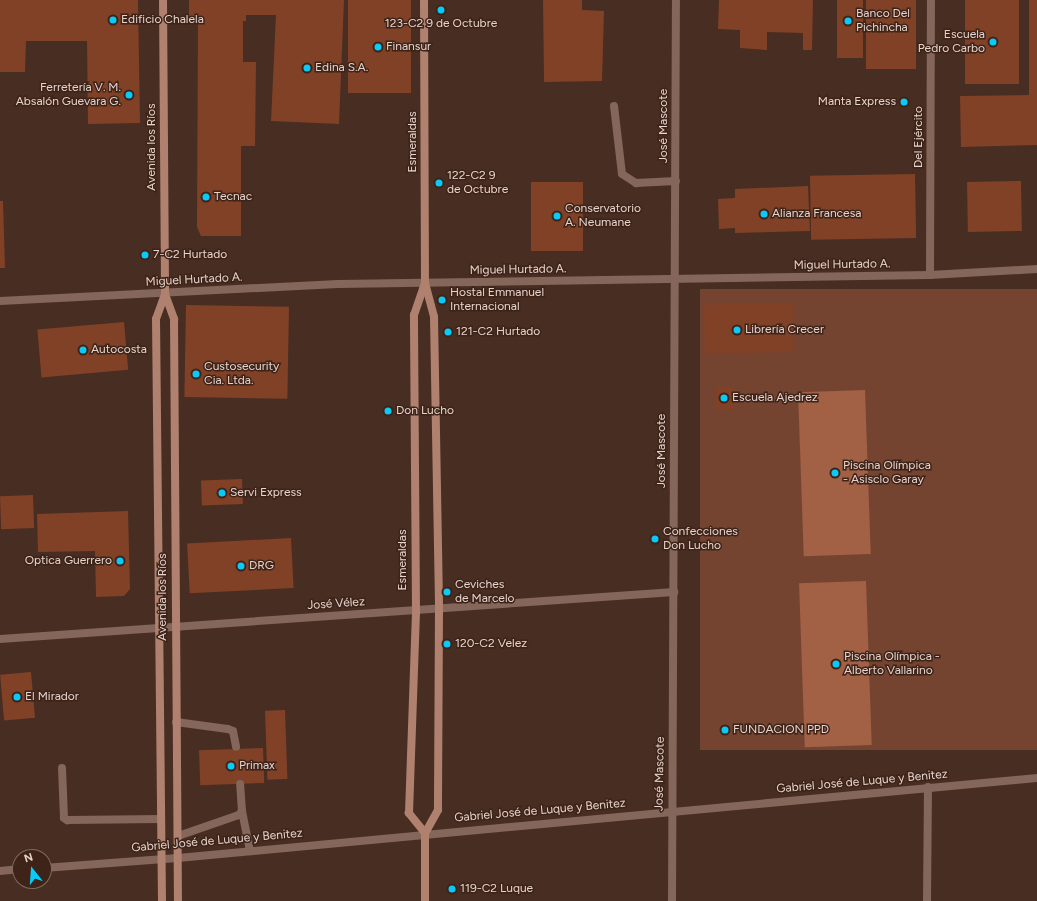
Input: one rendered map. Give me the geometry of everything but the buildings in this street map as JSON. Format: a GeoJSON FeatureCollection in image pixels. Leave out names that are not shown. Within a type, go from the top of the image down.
{"type":"FeatureCollection","features":[{"type":"Feature","properties":{"kind":"main road","name":"Avenida los Ríos"},"geometry":{"type":"LineString","coordinates":[[163,0],[165,293],[174,319],[178,901]]}},
{"type":"Feature","properties":{"kind":"main road","name":"Esmeraldas"},"geometry":{"type":"LineString","coordinates":[[424,0],[426,283],[434,317],[438,609],[438,810],[425,833],[425,901]]}},
{"type":"Feature","properties":{"kind":"main road","name":"Esmeraldas"},"geometry":{"type":"LineString","coordinates":[[425,833],[409,812],[416,610],[414,315],[426,283]]}},
{"type":"Feature","properties":{"kind":"main road","name":"Avenida los Ríos"},"geometry":{"type":"LineString","coordinates":[[162,901],[156,319],[165,293]]}},
{"type":"Feature","properties":{"kind":"street","name":"José Mascote"},"geometry":{"type":"LineString","coordinates":[[672,901],[671,812],[674,592],[676,0]]}},
{"type":"Feature","properties":{"kind":"street","name":"Del Ejército"},"geometry":{"type":"LineString","coordinates":[[930,275],[931,0]]}},
{"type":"Feature","properties":{"kind":"street"},"geometry":{"type":"LineString","coordinates":[[614,106],[622,174],[636,183],[676,181]]}},
{"type":"Feature","properties":{"kind":"street","name":"Miguel Hurtado A."},"geometry":{"type":"LineString","coordinates":[[0,301],[426,283],[930,275],[1037,269]]}},
{"type":"Feature","properties":{"kind":"street","name":"José Vélez"},"geometry":{"type":"LineString","coordinates":[[0,639],[674,592]]}},
{"type":"Feature","properties":{"kind":"street"},"geometry":{"type":"LineString","coordinates":[[176,722],[233,731],[236,748]]}},
{"type":"Feature","properties":{"kind":"street"},"geometry":{"type":"LineString","coordinates":[[62,768],[64,818],[66,820],[161,819]]}},
{"type":"Feature","properties":{"kind":"street","name":"Gabriel José de Luque y Benitez"},"geometry":{"type":"LineString","coordinates":[[52,867],[178,858],[425,833],[1037,778]]}},
{"type":"Feature","properties":{"kind":"street"},"geometry":{"type":"LineString","coordinates":[[240,784],[242,811],[250,851]]}},
{"type":"Feature","properties":{"kind":"street"},"geometry":{"type":"LineString","coordinates":[[927,901],[928,787]]}},
{"type":"Feature","properties":{"kind":"street"},"geometry":{"type":"LineString","coordinates":[[178,836],[242,811]]}},
{"type":"Feature","properties":{"kind":"street"},"geometry":{"type":"LineString","coordinates":[[0,871],[12,870]]}},
{"type":"Feature","properties":{"kind":"shaded area"},"geometry":{"type":"Polygon","coordinates":[[[700,289],[1037,289],[1037,750],[700,750],[700,289]]]}},
{"type":"Feature","properties":{"kind":"shaded area","name":"Piscina Olímpica - Asisclo Garay"},"geometry":{"type":"Polygon","coordinates":[[[865,390],[871,554],[804,556],[798,392],[865,390]]]}},
{"type":"Feature","properties":{"kind":"shaded area","name":"Piscina Olímpica - Alberto Vallarino"},"geometry":{"type":"Polygon","coordinates":[[[866,581],[872,745],[805,747],[799,583],[866,581]]]}},
{"type":"Feature","properties":{"kind":"place","name":"123-C2 9 de Octubre"},"geometry":{"type":"Point","coordinates":[441,10]}},
{"type":"Feature","properties":{"kind":"place","name":"Edificio Chalela"},"geometry":{"type":"Point","coordinates":[113,20]}},
{"type":"Feature","properties":{"kind":"place","name":"Banco Del Pichincha"},"geometry":{"type":"Point","coordinates":[848,21]}},
{"type":"Feature","properties":{"kind":"place","name":"Escuela Pedro Carbo"},"geometry":{"type":"Point","coordinates":[993,42]}},
{"type":"Feature","properties":{"kind":"place","name":"Finansur"},"geometry":{"type":"Point","coordinates":[378,47]}},
{"type":"Feature","properties":{"kind":"place","name":"Edina S.A."},"geometry":{"type":"Point","coordinates":[307,68]}},
{"type":"Feature","properties":{"kind":"place","name":"Ferretería V. M. Absalón Guevara G."},"geometry":{"type":"Point","coordinates":[129,95]}},
{"type":"Feature","properties":{"kind":"place","name":"Manta Express"},"geometry":{"type":"Point","coordinates":[904,102]}},
{"type":"Feature","properties":{"kind":"place","name":"122-C2 9 de Octubre"},"geometry":{"type":"Point","coordinates":[439,183]}},
{"type":"Feature","properties":{"kind":"place","name":"Tecnac"},"geometry":{"type":"Point","coordinates":[206,197]}},
{"type":"Feature","properties":{"kind":"place","name":"Alianza Francesa"},"geometry":{"type":"Point","coordinates":[764,214]}},
{"type":"Feature","properties":{"kind":"place","name":"Conservatorio A. Neumane"},"geometry":{"type":"Point","coordinates":[557,216]}},
{"type":"Feature","properties":{"kind":"place","name":"7-C2 Hurtado"},"geometry":{"type":"Point","coordinates":[145,255]}},
{"type":"Feature","properties":{"kind":"place","name":"Hostal Emmanuel Internacional"},"geometry":{"type":"Point","coordinates":[442,300]}},
{"type":"Feature","properties":{"kind":"place","name":"Librería Crecer"},"geometry":{"type":"Point","coordinates":[737,330]}},
{"type":"Feature","properties":{"kind":"place","name":"121-C2 Hurtado"},"geometry":{"type":"Point","coordinates":[448,332]}},
{"type":"Feature","properties":{"kind":"place","name":"Autocosta"},"geometry":{"type":"Point","coordinates":[83,350]}},
{"type":"Feature","properties":{"kind":"place","name":"Custosecurity Cia. Ltda."},"geometry":{"type":"Point","coordinates":[196,374]}},
{"type":"Feature","properties":{"kind":"place","name":"Escuela Ajedrez"},"geometry":{"type":"Point","coordinates":[724,398]}},
{"type":"Feature","properties":{"kind":"place","name":"Don Lucho"},"geometry":{"type":"Point","coordinates":[388,411]}},
{"type":"Feature","properties":{"kind":"place","name":"Piscina Olímpica - Asisclo Garay"},"geometry":{"type":"Point","coordinates":[835,473]}},
{"type":"Feature","properties":{"kind":"place","name":"Servi Express"},"geometry":{"type":"Point","coordinates":[222,493]}},
{"type":"Feature","properties":{"kind":"place","name":"Confecciones Don Lucho"},"geometry":{"type":"Point","coordinates":[655,539]}},
{"type":"Feature","properties":{"kind":"place","name":"Optica Guerrero"},"geometry":{"type":"Point","coordinates":[120,561]}},
{"type":"Feature","properties":{"kind":"place","name":"DRG"},"geometry":{"type":"Point","coordinates":[241,566]}},
{"type":"Feature","properties":{"kind":"place","name":"Ceviches de Marcelo"},"geometry":{"type":"Point","coordinates":[447,592]}},
{"type":"Feature","properties":{"kind":"place","name":"120-C2 Velez"},"geometry":{"type":"Point","coordinates":[447,644]}},
{"type":"Feature","properties":{"kind":"place","name":"Piscina Olímpica - Alberto Vallarino"},"geometry":{"type":"Point","coordinates":[836,664]}},
{"type":"Feature","properties":{"kind":"place","name":"El Mirador"},"geometry":{"type":"Point","coordinates":[17,697]}},
{"type":"Feature","properties":{"kind":"place","name":"FUNDACION PPD"},"geometry":{"type":"Point","coordinates":[725,730]}},
{"type":"Feature","properties":{"kind":"place","name":"Primax"},"geometry":{"type":"Point","coordinates":[231,766]}},
{"type":"Feature","properties":{"kind":"place","name":"119-C2 Luque"},"geometry":{"type":"Point","coordinates":[452,889]}}]}
